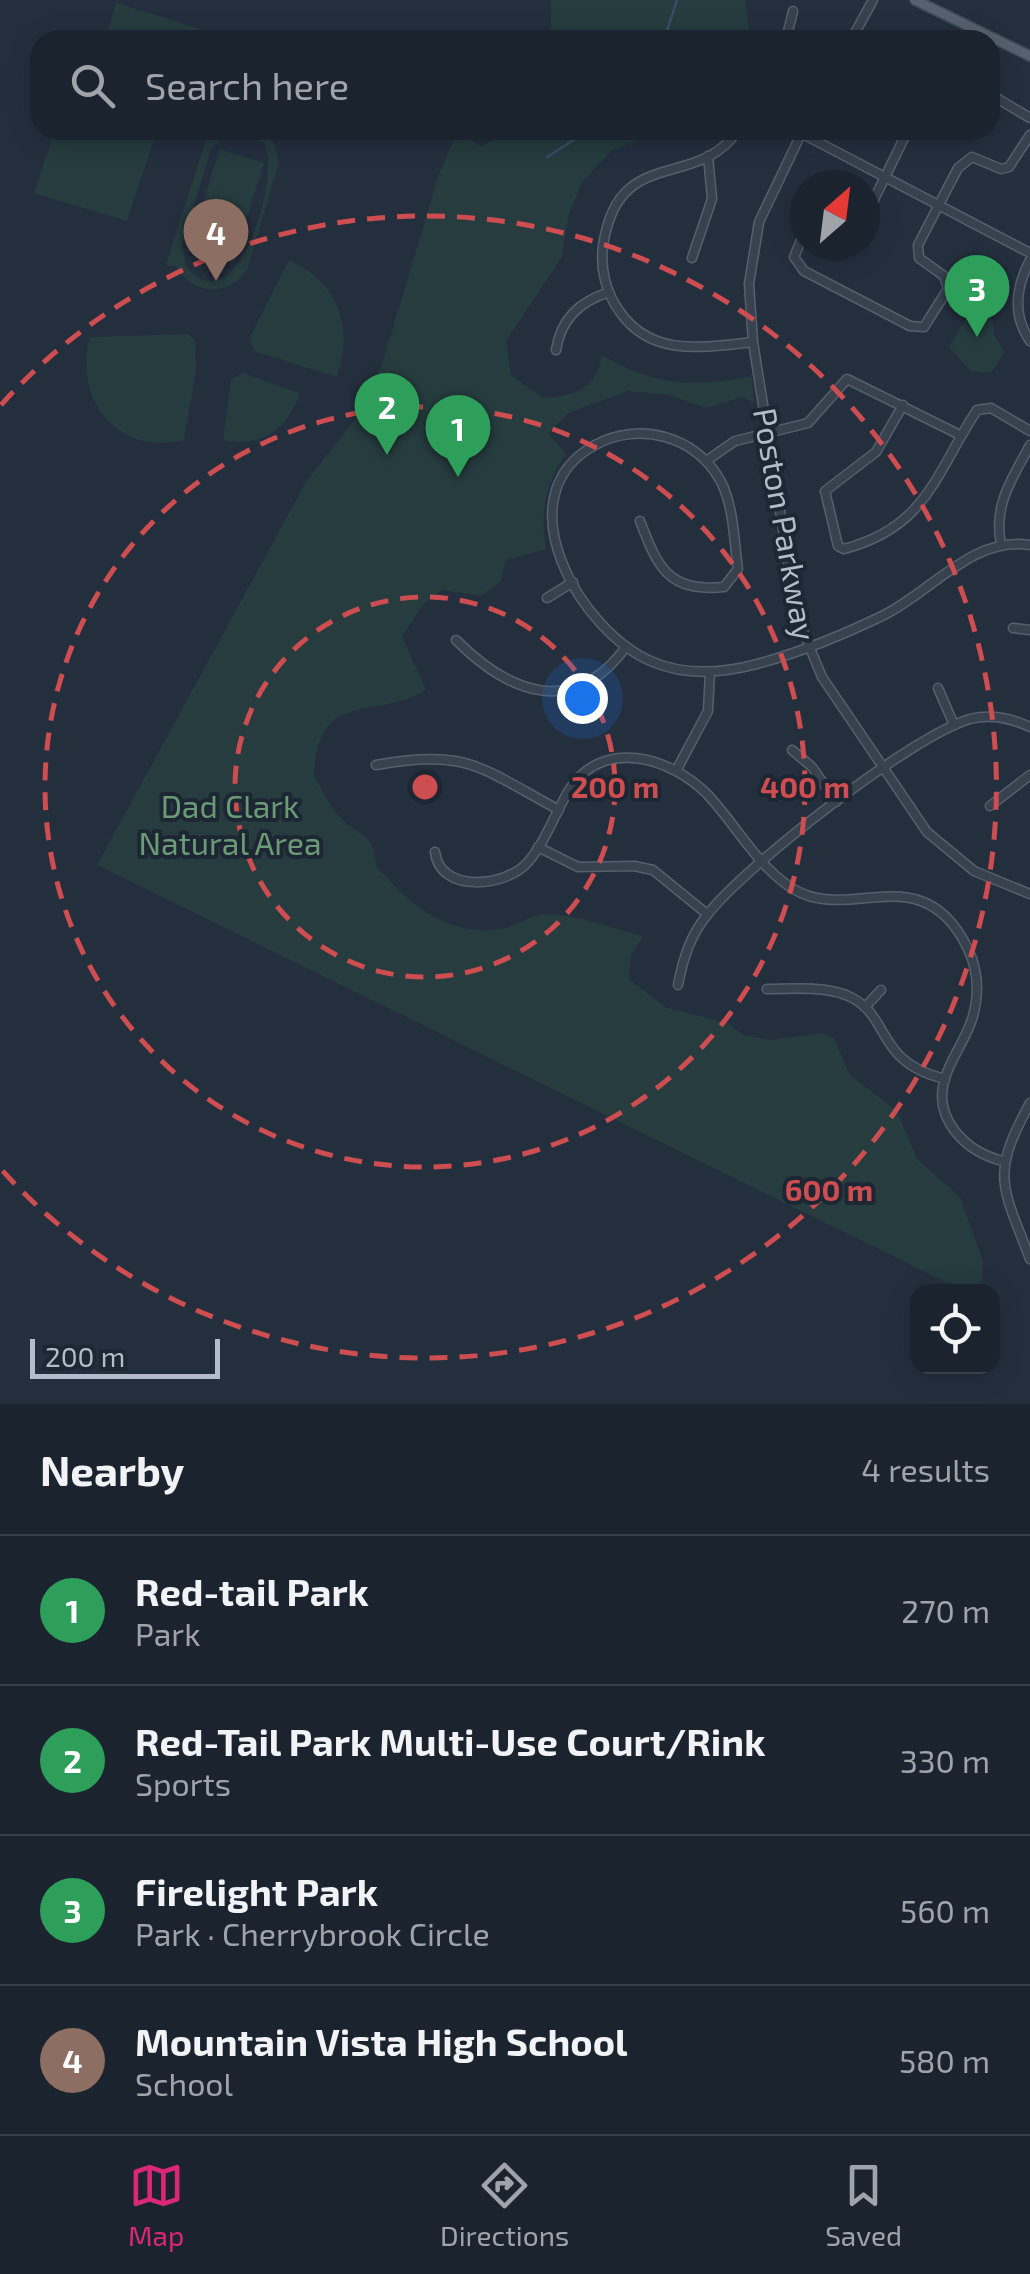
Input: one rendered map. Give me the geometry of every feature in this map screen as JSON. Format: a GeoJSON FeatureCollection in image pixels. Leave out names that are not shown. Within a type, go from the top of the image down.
{"type":"FeatureCollection","features":[{"type":"Feature","properties":{"kind":"main road"},"geometry":{"type":"LineString","coordinates":[[916,0],[977,30]]}},
{"type":"Feature","properties":{"kind":"main road"},"geometry":{"type":"LineString","coordinates":[[1000,41],[1030,56]]}},
{"type":"Feature","properties":{"kind":"street"},"geometry":{"type":"LineString","coordinates":[[856,30],[872,0]]}},
{"type":"Feature","properties":{"kind":"street"},"geometry":{"type":"LineString","coordinates":[[788,30],[793,11]]}},
{"type":"Feature","properties":{"kind":"street"},"geometry":{"type":"LineString","coordinates":[[1000,100],[1030,118]]}},
{"type":"Feature","properties":{"kind":"street"},"geometry":{"type":"LineString","coordinates":[[796,260],[796,264],[910,326],[924,328],[948,290],[944,276],[922,262],[917,250],[939,204],[964,161],[972,157],[1005,169],[1017,160],[1030,135]]}},
{"type":"Feature","properties":{"kind":"street"},"geometry":{"type":"LineString","coordinates":[[726,140],[708,156],[641,180],[616,201],[608,218],[602,255],[609,292],[631,325],[662,344],[686,349],[754,342]]}},
{"type":"Feature","properties":{"kind":"street","name":"Poston Parkway"},"geometry":{"type":"LineString","coordinates":[[796,140],[756,233],[749,284],[754,342],[792,592],[806,645],[822,677],[912,813],[944,849],[974,871],[1030,894]]}},
{"type":"Feature","properties":{"kind":"street"},"geometry":{"type":"LineString","coordinates":[[817,140],[1030,252]]}},
{"type":"Feature","properties":{"kind":"street"},"geometry":{"type":"LineString","coordinates":[[880,188],[903,140]]}},
{"type":"Feature","properties":{"kind":"street"},"geometry":{"type":"LineString","coordinates":[[692,258],[712,200],[708,156]]}},
{"type":"Feature","properties":{"kind":"street"},"geometry":{"type":"LineString","coordinates":[[1030,260],[1018,296],[1021,324],[1030,341]]}},
{"type":"Feature","properties":{"kind":"street"},"geometry":{"type":"LineString","coordinates":[[556,350],[567,318],[588,300],[609,292]]}},
{"type":"Feature","properties":{"kind":"street"},"geometry":{"type":"LineString","coordinates":[[706,462],[735,441],[769,436],[808,423],[848,379],[960,435]]}},
{"type":"Feature","properties":{"kind":"street"},"geometry":{"type":"LineString","coordinates":[[903,405],[876,452],[825,491],[838,546],[844,549],[886,535],[912,515],[933,490],[960,435],[981,407],[1030,431]]}},
{"type":"Feature","properties":{"kind":"street"},"geometry":{"type":"LineString","coordinates":[[640,521],[654,557],[674,580],[694,588],[732,583],[738,570],[721,481],[706,462],[680,442],[644,433],[615,437],[582,454],[560,484],[552,516],[558,556],[601,624],[626,647],[666,667],[710,672],[758,664],[883,615],[940,582],[975,554],[1001,544],[1030,545]]}},
{"type":"Feature","properties":{"kind":"street"},"geometry":{"type":"LineString","coordinates":[[1001,544],[998,520],[1002,498],[1030,445]]}},
{"type":"Feature","properties":{"kind":"street"},"geometry":{"type":"LineString","coordinates":[[548,598],[574,582]]}},
{"type":"Feature","properties":{"kind":"street"},"geometry":{"type":"LineString","coordinates":[[1013,628],[1030,630]]}},
{"type":"Feature","properties":{"kind":"street"},"geometry":{"type":"LineString","coordinates":[[456,640],[506,682],[539,691],[584,684],[604,672],[626,647]]}},
{"type":"Feature","properties":{"kind":"street"},"geometry":{"type":"LineString","coordinates":[[676,772],[708,711],[710,672]]}},
{"type":"Feature","properties":{"kind":"street"},"geometry":{"type":"LineString","coordinates":[[938,688],[954,725]]}},
{"type":"Feature","properties":{"kind":"street"},"geometry":{"type":"LineString","coordinates":[[678,985],[689,942],[708,914],[836,802],[954,725],[994,717],[1030,726]]}},
{"type":"Feature","properties":{"kind":"street"},"geometry":{"type":"LineString","coordinates":[[792,750],[812,766],[836,802]]}},
{"type":"Feature","properties":{"kind":"street"},"geometry":{"type":"LineString","coordinates":[[435,852],[444,871],[482,882],[518,871],[538,847],[577,780],[606,760],[639,756],[676,772],[706,794],[788,886],[807,896],[904,896],[934,910],[957,931],[973,963],[976,999],[970,1025],[944,1079],[944,1105],[956,1133],[974,1151],[1003,1161]]}},
{"type":"Feature","properties":{"kind":"street"},"geometry":{"type":"LineString","coordinates":[[376,766],[421,757],[451,757],[482,768],[558,810]]}},
{"type":"Feature","properties":{"kind":"street"},"geometry":{"type":"LineString","coordinates":[[990,806],[1030,775]]}},
{"type":"Feature","properties":{"kind":"street"},"geometry":{"type":"LineString","coordinates":[[538,847],[578,867],[634,866],[653,870],[708,914]]}},
{"type":"Feature","properties":{"kind":"street"},"geometry":{"type":"LineString","coordinates":[[767,989],[834,992],[864,1007],[900,1060],[944,1079]]}},
{"type":"Feature","properties":{"kind":"street"},"geometry":{"type":"LineString","coordinates":[[864,1007],[881,990]]}},
{"type":"Feature","properties":{"kind":"street"},"geometry":{"type":"LineString","coordinates":[[1030,1103],[1003,1161],[1004,1190],[1030,1259]]}},
{"type":"Feature","properties":{"kind":"green space"},"geometry":{"type":"Polygon","coordinates":[[[551,0],[745,0],[749,27],[747,30],[551,30],[551,0]]]}},
{"type":"Feature","properties":{"kind":"green space"},"geometry":{"type":"Polygon","coordinates":[[[116,3],[203,30],[108,30],[116,3]]]}},
{"type":"Feature","properties":{"kind":"green space"},"geometry":{"type":"Polygon","coordinates":[[[52,140],[154,140],[127,221],[34,193],[52,140]]]}},
{"type":"Feature","properties":{"kind":"green space"},"geometry":{"type":"Polygon","coordinates":[[[206,140],[220,140],[211,149],[182,244],[186,266],[205,281],[223,278],[238,263],[251,239],[267,183],[268,159],[264,143],[257,140],[270,140],[279,162],[247,270],[230,285],[210,289],[191,283],[176,266],[166,265],[206,140]]]}},
{"type":"Feature","properties":{"kind":"green space","name":"Dad Clark Natural Area"},"geometry":{"type":"Polygon","coordinates":[[[454,140],[471,140],[481,146],[494,140],[637,140],[611,151],[582,182],[568,217],[562,257],[506,341],[511,375],[543,398],[565,395],[589,383],[602,355],[639,373],[675,382],[752,376],[754,403],[742,397],[706,408],[669,395],[628,391],[568,413],[548,433],[566,454],[546,499],[546,549],[506,560],[500,582],[481,596],[442,590],[423,605],[402,636],[426,690],[337,718],[318,748],[314,776],[337,814],[370,842],[376,866],[431,915],[463,928],[481,930],[507,928],[540,915],[557,915],[643,936],[631,955],[629,979],[667,1008],[728,1023],[743,1035],[771,1040],[822,1033],[834,1038],[850,1075],[897,1111],[917,1159],[960,1197],[983,1262],[981,1284],[950,1284],[97,865],[306,482],[359,414],[381,368],[439,174],[454,140]]]}},
{"type":"Feature","properties":{"kind":"green space"},"geometry":{"type":"Polygon","coordinates":[[[220,149],[264,163],[233,263],[188,249],[220,149]]]}},
{"type":"Feature","properties":{"kind":"green space"},"geometry":{"type":"Polygon","coordinates":[[[289,260],[320,280],[338,308],[344,340],[337,377],[254,351],[250,337],[289,260]]]}},
{"type":"Feature","properties":{"kind":"green space"},"geometry":{"type":"Polygon","coordinates":[[[990,306],[994,334],[1004,352],[991,373],[971,371],[949,347],[972,308],[990,306]]]}},
{"type":"Feature","properties":{"kind":"green space"},"geometry":{"type":"Polygon","coordinates":[[[188,334],[195,341],[196,370],[184,440],[160,443],[120,431],[105,418],[88,382],[90,337],[188,334]]]}},
{"type":"Feature","properties":{"kind":"green space"},"geometry":{"type":"Polygon","coordinates":[[[242,373],[300,393],[288,417],[271,433],[249,442],[223,440],[231,380],[242,373]]]}},
{"type":"Feature","properties":{"kind":"waterway"},"geometry":{"type":"LineString","coordinates":[[667,30],[677,0]]}},
{"type":"Feature","properties":{"kind":"waterway"},"geometry":{"type":"LineString","coordinates":[[547,157],[573,140]]}},
{"type":"Feature","properties":{"kind":"place","name":"Mountain Vista High School"},"geometry":{"type":"Point","coordinates":[216,281]}},
{"type":"Feature","properties":{"kind":"place","name":"Firelight Park"},"geometry":{"type":"Point","coordinates":[977,337]}},
{"type":"Feature","properties":{"kind":"place","name":"Red-Tail Park Multi-Use Court/Rink"},"geometry":{"type":"Point","coordinates":[387,455]}},
{"type":"Feature","properties":{"kind":"place","name":"Red-tail Park"},"geometry":{"type":"Point","coordinates":[458,477]}}]}
